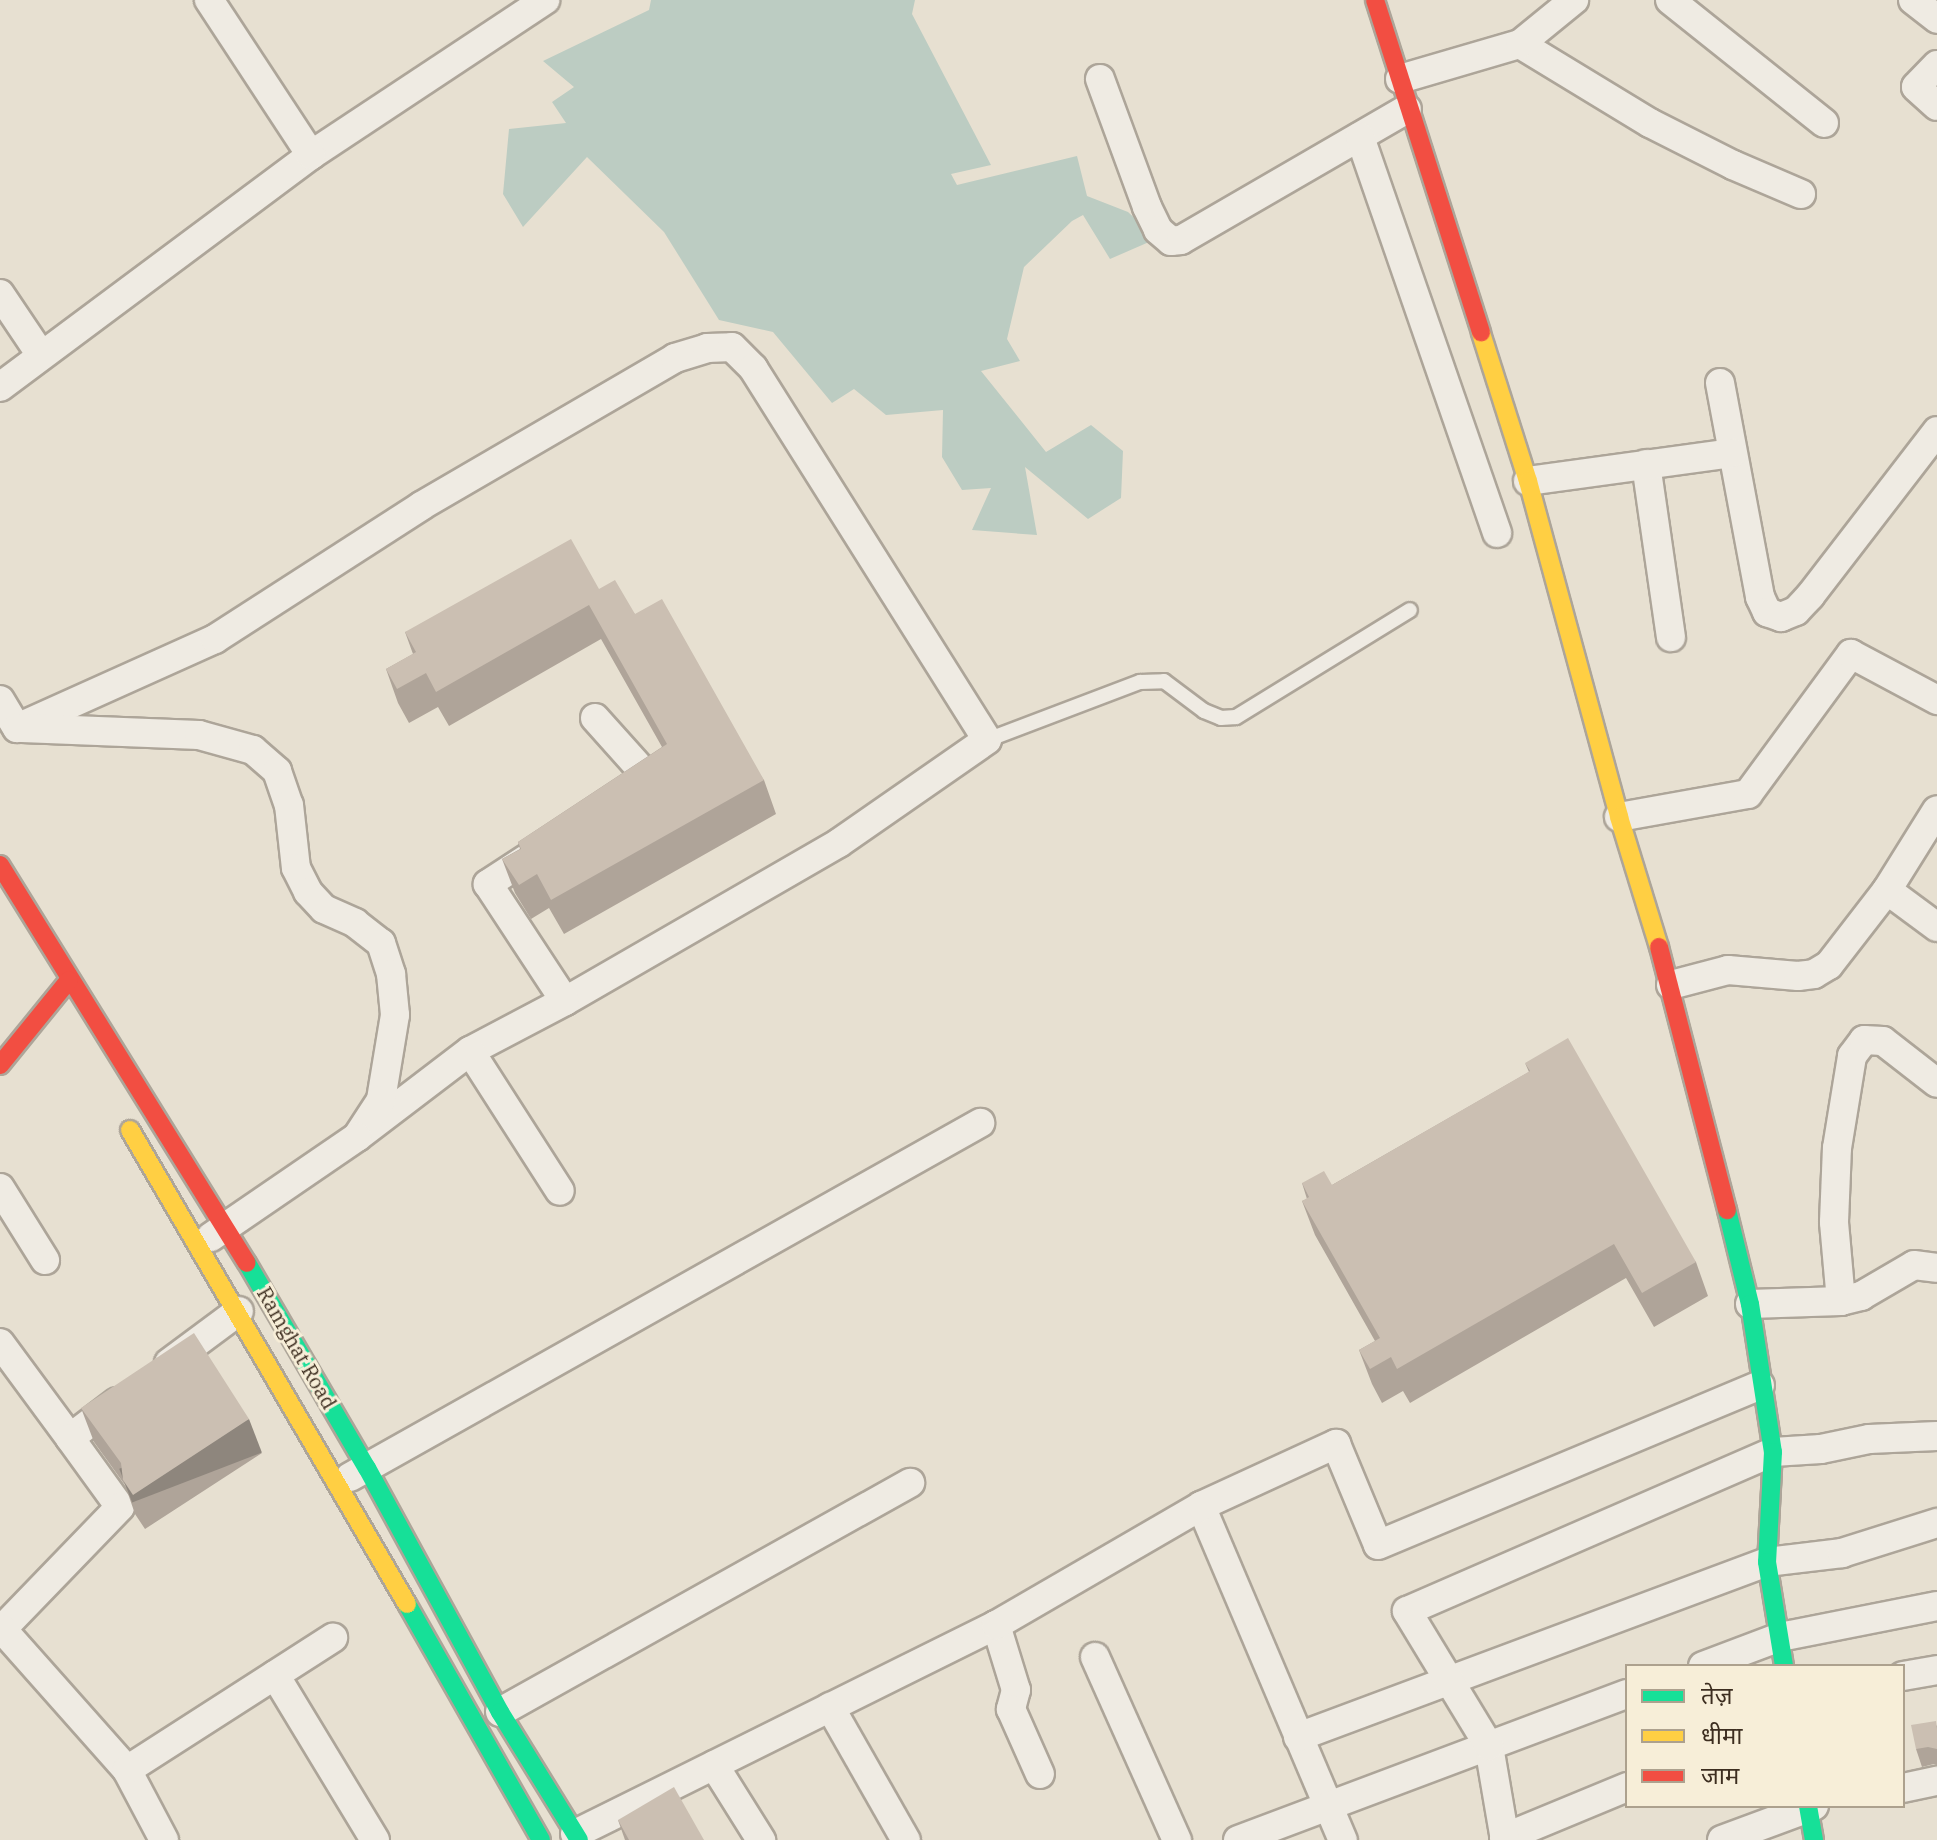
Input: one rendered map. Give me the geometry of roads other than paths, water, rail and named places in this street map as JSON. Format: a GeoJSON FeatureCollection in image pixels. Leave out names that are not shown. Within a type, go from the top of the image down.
{"type":"FeatureCollection","features":[{"type":"Feature","properties":{"kind":"main road"},"geometry":{"type":"LineString","coordinates":[[1375,0],[1407,109],[1456,250],[1528,481],[1619,817],[1671,985],[1750,1304],[1760,1385],[1773,1452],[1767,1562],[1784,1664]]}},
{"type":"Feature","properties":{"kind":"main road","name":"Ramghat Road"},"geometry":{"type":"LineString","coordinates":[[0,865],[224,1228],[367,1468],[500,1712],[577,1837]]}},
{"type":"Feature","properties":{"kind":"main road"},"geometry":{"type":"LineString","coordinates":[[0,1065],[69,980]]}},
{"type":"Feature","properties":{"kind":"main road","name":"Ramghat Road"},"geometry":{"type":"LineString","coordinates":[[118,1109],[239,1311],[541,1840]]}},
{"type":"Feature","properties":{"kind":"main road"},"geometry":{"type":"LineString","coordinates":[[1810,1808],[1814,1840]]}},
{"type":"Feature","properties":{"kind":"street"},"geometry":{"type":"LineString","coordinates":[[209,0],[311,155]]}},
{"type":"Feature","properties":{"kind":"street"},"geometry":{"type":"LineString","coordinates":[[1400,79],[1520,44],[1574,0]]}},
{"type":"Feature","properties":{"kind":"street"},"geometry":{"type":"LineString","coordinates":[[1670,0],[1824,123]]}},
{"type":"Feature","properties":{"kind":"street"},"geometry":{"type":"LineString","coordinates":[[1913,0],[1937,19]]}},
{"type":"Feature","properties":{"kind":"street"},"geometry":{"type":"LineString","coordinates":[[0,387],[311,155],[538,2]]}},
{"type":"Feature","properties":{"kind":"street"},"geometry":{"type":"LineString","coordinates":[[1520,44],[1650,123],[1733,165],[1801,194]]}},
{"type":"Feature","properties":{"kind":"street"},"geometry":{"type":"LineString","coordinates":[[1937,65],[1916,87],[1937,106]]}},
{"type":"Feature","properties":{"kind":"street"},"geometry":{"type":"LineString","coordinates":[[1100,79],[1147,207],[1158,230],[1171,241],[1181,240],[1407,109]]}},
{"type":"Feature","properties":{"kind":"street"},"geometry":{"type":"LineString","coordinates":[[1360,137],[1497,533]]}},
{"type":"Feature","properties":{"kind":"street"},"geometry":{"type":"LineString","coordinates":[[0,294],[41,355]]}},
{"type":"Feature","properties":{"kind":"street"},"geometry":{"type":"LineString","coordinates":[[8,732],[215,639],[421,506],[675,358],[707,348],[732,347],[753,368],[987,740],[945,766],[839,843],[565,1001],[470,1051],[357,1137],[200,1244]]}},
{"type":"Feature","properties":{"kind":"street"},"geometry":{"type":"LineString","coordinates":[[1720,383],[1760,597],[1767,612],[1781,617],[1796,611],[1810,596],[1937,431]]}},
{"type":"Feature","properties":{"kind":"street"},"geometry":{"type":"LineString","coordinates":[[1528,481],[1732,453]]}},
{"type":"Feature","properties":{"kind":"street"},"geometry":{"type":"LineString","coordinates":[[1646,464],[1671,637]]}},
{"type":"Feature","properties":{"kind":"street"},"geometry":{"type":"LineString","coordinates":[[1619,817],[1748,794],[1851,654],[1937,700]]}},
{"type":"Feature","properties":{"kind":"street"},"geometry":{"type":"LineString","coordinates":[[0,700],[8,732]]}},
{"type":"Feature","properties":{"kind":"street"},"geometry":{"type":"LineString","coordinates":[[595,718],[648,777],[611,801]]}},
{"type":"Feature","properties":{"kind":"street"},"geometry":{"type":"LineString","coordinates":[[8,732],[199,735],[253,750],[277,771],[289,805],[296,868],[308,892],[324,909],[355,923],[381,943],[391,974],[395,1015],[388,1069],[381,1100],[357,1137]]}},
{"type":"Feature","properties":{"kind":"street"},"geometry":{"type":"LineString","coordinates":[[1671,985],[1728,970],[1814,974],[1829,965],[1887,890],[1937,810]]}},
{"type":"Feature","properties":{"kind":"street"},"geometry":{"type":"LineString","coordinates":[[562,835],[488,884],[565,1001]]}},
{"type":"Feature","properties":{"kind":"street"},"geometry":{"type":"LineString","coordinates":[[1887,890],[1937,927]]}},
{"type":"Feature","properties":{"kind":"street"},"geometry":{"type":"LineString","coordinates":[[1841,1301],[1834,1222],[1837,1148],[1852,1056],[1864,1040],[1883,1041],[1937,1083]]}},
{"type":"Feature","properties":{"kind":"street"},"geometry":{"type":"LineString","coordinates":[[470,1051],[560,1191]]}},
{"type":"Feature","properties":{"kind":"street"},"geometry":{"type":"LineString","coordinates":[[339,1484],[980,1123]]}},
{"type":"Feature","properties":{"kind":"street"},"geometry":{"type":"LineString","coordinates":[[0,1188],[45,1260]]}},
{"type":"Feature","properties":{"kind":"street"},"geometry":{"type":"LineString","coordinates":[[1750,1304],[1841,1301],[1861,1296],[1914,1265],[1937,1268]]}},
{"type":"Feature","properties":{"kind":"street"},"geometry":{"type":"LineString","coordinates":[[70,1438],[239,1311]]}},
{"type":"Feature","properties":{"kind":"street"},"geometry":{"type":"LineString","coordinates":[[0,1343],[120,1507],[2,1629],[127,1770],[164,1840]]}},
{"type":"Feature","properties":{"kind":"street"},"geometry":{"type":"LineString","coordinates":[[577,1837],[996,1625],[1201,1506],[1336,1444],[1378,1545],[1760,1385]]}},
{"type":"Feature","properties":{"kind":"street"},"geometry":{"type":"LineString","coordinates":[[1625,1788],[1504,1839],[1489,1746],[1407,1611],[1773,1452],[1821,1449],[1869,1439],[1937,1436]]}},
{"type":"Feature","properties":{"kind":"street"},"geometry":{"type":"LineString","coordinates":[[500,1712],[910,1483]]}},
{"type":"Feature","properties":{"kind":"street"},"geometry":{"type":"LineString","coordinates":[[1201,1506],[1343,1840]]}},
{"type":"Feature","properties":{"kind":"street"},"geometry":{"type":"LineString","coordinates":[[1298,1737],[1767,1562],[1842,1553],[1937,1523]]}},
{"type":"Feature","properties":{"kind":"street"},"geometry":{"type":"LineString","coordinates":[[1708,1664],[1780,1637],[1937,1606]]}},
{"type":"Feature","properties":{"kind":"street"},"geometry":{"type":"LineString","coordinates":[[996,1625],[1016,1690],[1011,1709],[1040,1774]]}},
{"type":"Feature","properties":{"kind":"street"},"geometry":{"type":"LineString","coordinates":[[127,1770],[333,1638]]}},
{"type":"Feature","properties":{"kind":"street"},"geometry":{"type":"LineString","coordinates":[[1095,1657],[1177,1840]]}},
{"type":"Feature","properties":{"kind":"street"},"geometry":{"type":"LineString","coordinates":[[1905,1676],[1937,1670]]}},
{"type":"Feature","properties":{"kind":"street"},"geometry":{"type":"LineString","coordinates":[[275,1675],[375,1840]]}},
{"type":"Feature","properties":{"kind":"street"},"geometry":{"type":"LineString","coordinates":[[1238,1840],[1625,1695]]}},
{"type":"Feature","properties":{"kind":"street"},"geometry":{"type":"LineString","coordinates":[[830,1707],[906,1840]]}},
{"type":"Feature","properties":{"kind":"street"},"geometry":{"type":"LineString","coordinates":[[714,1765],[761,1840]]}},
{"type":"Feature","properties":{"kind":"street"},"geometry":{"type":"LineString","coordinates":[[1905,1788],[1937,1781]]}},
{"type":"Feature","properties":{"kind":"street"},"geometry":{"type":"LineString","coordinates":[[1722,1840],[1805,1808]]}},
{"type":"Feature","properties":{"kind":"lane"},"geometry":{"type":"LineString","coordinates":[[987,740],[1140,682],[1164,681],[1204,711],[1221,718],[1236,717],[1410,610]]}}]}
